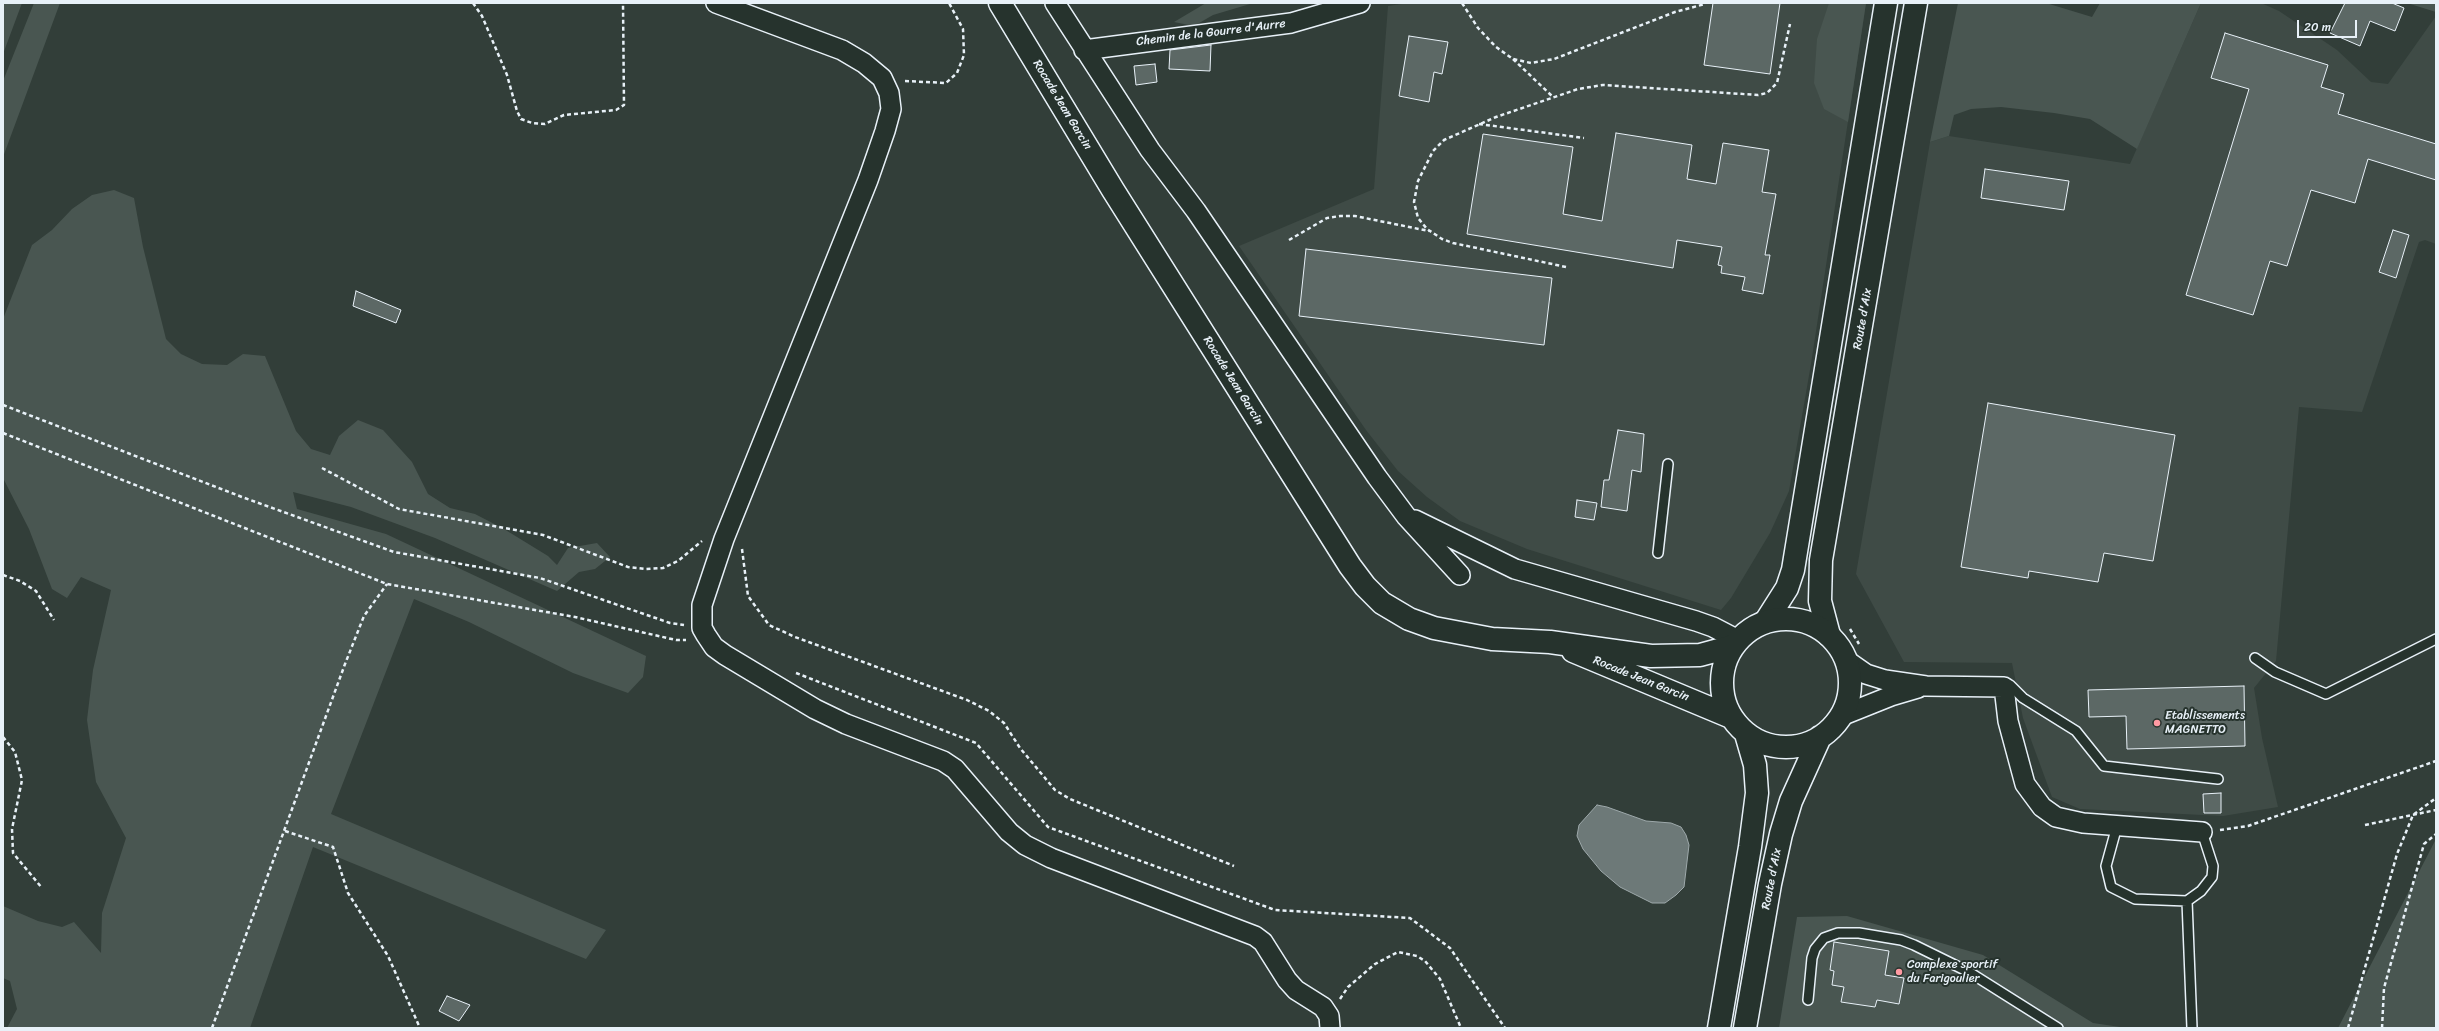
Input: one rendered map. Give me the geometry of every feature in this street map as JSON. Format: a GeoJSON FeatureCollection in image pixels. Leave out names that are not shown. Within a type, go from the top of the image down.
{"type":"FeatureCollection","features":[{"type":"Feature","properties":{"kind":"main road","name":"Rocade Jean Garcin"},"geometry":{"type":"LineString","coordinates":[[1000,3],[1113,190],[1350,566],[1365,586],[1382,603],[1409,619],[1434,628],[1492,639],[1550,642],[1651,656],[1700,654],[1735,643]]}},
{"type":"Feature","properties":{"kind":"main road"},"geometry":{"type":"LineString","coordinates":[[1766,621],[1787,588],[1793,570],[1886,3]]}},
{"type":"Feature","properties":{"kind":"main road","name":"Route d'Aix"},"geometry":{"type":"LineString","coordinates":[[1829,635],[1820,601],[1821,560],[1916,3]]}},
{"type":"Feature","properties":{"kind":"main road"},"geometry":{"type":"LineString","coordinates":[[1783,618],[1800,620],[1815,625],[1829,635],[1839,647],[1846,660],[1850,689],[1841,716],[1820,737],[1806,744],[1790,747],[1775,746],[1760,742],[1746,734],[1731,717],[1725,704],[1721,689],[1726,659],[1735,643],[1748,631],[1766,621],[1783,618]]}},
{"type":"Feature","properties":{"kind":"main road","name":"Rocade Jean Garcin"},"geometry":{"type":"LineString","coordinates":[[1550,642],[1731,717]]}},
{"type":"Feature","properties":{"kind":"main road"},"geometry":{"type":"LineString","coordinates":[[1719,1028],[1750,847],[1757,793],[1755,765],[1746,734]]}},
{"type":"Feature","properties":{"kind":"main road","name":"Route d'Aix"},"geometry":{"type":"LineString","coordinates":[[1745,1028],[1770,884],[1781,834],[1791,801],[1820,737]]}},
{"type":"Feature","properties":{"kind":"street"},"geometry":{"type":"LineString","coordinates":[[716,3],[842,50],[864,62],[882,78],[890,93],[891,108],[885,131],[868,180],[724,539],[702,605],[704,632],[714,647],[725,655],[815,709],[846,724],[943,761],[956,769],[1009,832],[1025,845],[1051,858],[1255,936],[1264,942],[1287,980],[1296,990],[1324,1007],[1330,1022]]}},
{"type":"Feature","properties":{"kind":"street"},"geometry":{"type":"LineString","coordinates":[[1055,3],[1150,150],[1196,211],[1406,516],[1460,574]]}},
{"type":"Feature","properties":{"kind":"street","name":"Chemin de la Gourre d'Aurre"},"geometry":{"type":"LineString","coordinates":[[1084,50],[1291,22],[1360,3]]}},
{"type":"Feature","properties":{"kind":"street"},"geometry":{"type":"LineString","coordinates":[[1406,516],[1515,569],[1696,621],[1713,627],[1735,643]]}},
{"type":"Feature","properties":{"kind":"street"},"geometry":{"type":"LineString","coordinates":[[1846,660],[1874,677],[1926,686],[2004,687],[2008,721],[2025,784],[2042,807],[2063,818],[2083,823],[2202,832]]}},
{"type":"Feature","properties":{"kind":"street"},"geometry":{"type":"LineString","coordinates":[[1841,716],[1892,696],[1926,686]]}},
{"type":"Feature","properties":{"kind":"lane"},"geometry":{"type":"LineString","coordinates":[[1658,553],[1668,464]]}},
{"type":"Feature","properties":{"kind":"lane"},"geometry":{"type":"LineString","coordinates":[[2255,658],[2275,672],[2326,694],[2436,639]]}},
{"type":"Feature","properties":{"kind":"lane"},"geometry":{"type":"LineString","coordinates":[[2010,685],[2023,698],[2076,731],[2104,766],[2218,779]]}},
{"type":"Feature","properties":{"kind":"lane"},"geometry":{"type":"LineString","coordinates":[[2117,826],[2106,866],[2111,887],[2135,899],[2188,901],[2201,891],[2212,878],[2213,866],[2202,832]]}},
{"type":"Feature","properties":{"kind":"lane"},"geometry":{"type":"LineString","coordinates":[[2188,901],[2192,1028]]}},
{"type":"Feature","properties":{"kind":"lane"},"geometry":{"type":"LineString","coordinates":[[1808,1000],[1812,958],[1815,949],[1824,938],[1838,933],[1859,933],[1901,940],[1914,945],[1969,972],[2058,1028]]}},
{"type":"Feature","properties":{"kind":"path"},"geometry":{"type":"LineString","coordinates":[[473,3],[482,16],[507,75],[513,101],[521,119],[532,123],[545,124],[564,115],[616,110],[624,105],[623,3]]}},
{"type":"Feature","properties":{"kind":"path"},"geometry":{"type":"LineString","coordinates":[[885,84],[908,81],[946,83],[957,73],[964,55],[963,30],[949,3]]}},
{"type":"Feature","properties":{"kind":"path"},"geometry":{"type":"LineString","coordinates":[[1462,3],[1478,28],[1496,47],[1513,59],[1553,97]]}},
{"type":"Feature","properties":{"kind":"path"},"geometry":{"type":"LineString","coordinates":[[1513,59],[1531,63],[1554,59],[1675,12],[1705,4]]}},
{"type":"Feature","properties":{"kind":"path"},"geometry":{"type":"LineString","coordinates":[[1566,267],[1453,243],[1442,240],[1431,232],[1418,218],[1414,202],[1418,181],[1433,150],[1444,140],[1479,124],[1578,89],[1603,85],[1758,95],[1767,93],[1778,83],[1790,24]]}},
{"type":"Feature","properties":{"kind":"path"},"geometry":{"type":"LineString","coordinates":[[1479,124],[1584,138]]}},
{"type":"Feature","properties":{"kind":"path"},"geometry":{"type":"LineString","coordinates":[[1289,240],[1327,218],[1340,216],[1355,216],[1431,232]]}},
{"type":"Feature","properties":{"kind":"path"},"geometry":{"type":"LineString","coordinates":[[3,406],[234,494],[394,552],[540,578],[670,623],[704,632]]}},
{"type":"Feature","properties":{"kind":"path"},"geometry":{"type":"LineString","coordinates":[[3,433],[388,584],[575,617],[676,640],[690,640],[704,632]]}},
{"type":"Feature","properties":{"kind":"path"},"geometry":{"type":"LineString","coordinates":[[322,468],[399,509],[422,515],[543,535],[628,567],[646,569],[663,568],[678,561],[705,538]]}},
{"type":"Feature","properties":{"kind":"path"},"geometry":{"type":"LineString","coordinates":[[741,545],[748,596],[769,625],[795,637],[967,700],[989,711],[1004,723],[1020,748],[1055,790],[1070,799],[1234,866]]}},
{"type":"Feature","properties":{"kind":"path"},"geometry":{"type":"LineString","coordinates":[[3,575],[20,581],[36,591],[54,620]]}},
{"type":"Feature","properties":{"kind":"path"},"geometry":{"type":"LineString","coordinates":[[212,1028],[364,616],[388,584]]}},
{"type":"Feature","properties":{"kind":"path"},"geometry":{"type":"LineString","coordinates":[[794,672],[976,743],[1048,827],[1275,910],[1410,918],[1450,948],[1505,1028]]}},
{"type":"Feature","properties":{"kind":"path"},"geometry":{"type":"LineString","coordinates":[[3,737],[15,752],[22,780],[12,829],[13,853],[42,888]]}},
{"type":"Feature","properties":{"kind":"path"},"geometry":{"type":"LineString","coordinates":[[2202,832],[2248,826],[2436,762]]}},
{"type":"Feature","properties":{"kind":"path"},"geometry":{"type":"LineString","coordinates":[[2348,1028],[2397,854],[2413,815],[2436,798]]}},
{"type":"Feature","properties":{"kind":"path"},"geometry":{"type":"LineString","coordinates":[[2365,825],[2436,810]]}},
{"type":"Feature","properties":{"kind":"path"},"geometry":{"type":"LineString","coordinates":[[285,831],[333,847],[348,893],[388,956],[420,1028]]}},
{"type":"Feature","properties":{"kind":"path"},"geometry":{"type":"LineString","coordinates":[[2382,1028],[2384,988],[2424,844],[2436,834]]}},
{"type":"Feature","properties":{"kind":"path"},"geometry":{"type":"LineString","coordinates":[[1330,1022],[1348,987],[1375,964],[1398,952],[1417,956],[1425,961],[1440,979],[1461,1028]]}},
{"type":"Feature","properties":{"kind":"shaded area"},"geometry":{"type":"Polygon","coordinates":[[[3,3],[22,3],[3,54],[3,3]]]}},
{"type":"Feature","properties":{"kind":"shaded area"},"geometry":{"type":"Polygon","coordinates":[[[34,3],[60,3],[3,157],[3,81],[34,3]]]}},
{"type":"Feature","properties":{"kind":"shaded area"},"geometry":{"type":"Polygon","coordinates":[[[1206,3],[1269,3],[1250,4],[1213,15],[1194,26],[1174,22],[1206,3]]]}},
{"type":"Feature","properties":{"kind":"shaded area"},"geometry":{"type":"Polygon","coordinates":[[[1408,3],[1866,3],[1811,364],[1789,491],[1770,533],[1731,598],[1721,610],[1527,549],[1460,521],[1427,497],[1398,471],[1366,430],[1239,246],[1374,189],[1388,6],[1408,3]]]}},
{"type":"Feature","properties":{"kind":"shaded area"},"geometry":{"type":"Polygon","coordinates":[[[1829,3],[1866,3],[1848,122],[1824,109],[1814,83],[1817,39],[1829,3]]]}},
{"type":"Feature","properties":{"kind":"shaded area"},"geometry":{"type":"Polygon","coordinates":[[[1958,3],[2046,3],[2092,17],[2100,3],[2201,3],[2137,149],[2090,119],[2001,107],[1971,109],[1954,115],[1949,136],[1930,142],[1958,3]]]}},
{"type":"Feature","properties":{"kind":"shaded area"},"geometry":{"type":"Polygon","coordinates":[[[2201,3],[2261,3],[2279,11],[2337,50],[2371,82],[2388,84],[2436,16],[2436,244],[2425,240],[2419,242],[2362,412],[2299,407],[2276,661],[2254,688],[2262,738],[2278,807],[2223,816],[2080,809],[2052,797],[2023,718],[2012,663],[1904,662],[1856,574],[1930,142],[1949,136],[2130,164],[2201,3]]]}},
{"type":"Feature","properties":{"kind":"shaded area"},"geometry":{"type":"Polygon","coordinates":[[[2407,3],[2436,3],[2436,12],[2407,3]]]}},
{"type":"Feature","properties":{"kind":"shaded area"},"geometry":{"type":"Polygon","coordinates":[[[114,190],[134,198],[143,247],[166,339],[181,354],[202,364],[227,365],[243,354],[265,356],[296,431],[311,449],[330,455],[339,436],[358,420],[383,430],[412,462],[428,494],[450,508],[475,514],[504,529],[548,556],[557,565],[568,548],[597,543],[610,557],[595,569],[579,572],[557,591],[435,538],[351,507],[293,492],[297,509],[386,534],[646,656],[643,677],[628,693],[573,673],[469,622],[414,599],[331,814],[606,930],[586,959],[313,847],[250,1028],[7,1028],[17,1009],[10,981],[3,978],[3,906],[38,921],[62,927],[74,922],[101,953],[102,913],[126,838],[96,782],[87,720],[93,670],[111,590],[81,577],[67,598],[52,589],[29,529],[3,478],[3,319],[32,245],[52,230],[72,209],[92,195],[114,190]]]}},
{"type":"Feature","properties":{"kind":"shaded area"},"geometry":{"type":"Polygon","coordinates":[[[1597,805],[1607,807],[1646,821],[1671,823],[1681,827],[1686,835],[1689,845],[1684,887],[1676,895],[1665,903],[1652,903],[1620,887],[1601,871],[1583,849],[1577,836],[1579,825],[1597,805]]]}},
{"type":"Feature","properties":{"kind":"shaded area"},"geometry":{"type":"Polygon","coordinates":[[[2436,839],[2436,1028],[2338,1028],[2436,839]]]}},
{"type":"Feature","properties":{"kind":"shaded area","name":"Complexe sportif du Farigoulier"},"geometry":{"type":"Polygon","coordinates":[[[1847,916],[1983,955],[2093,1023],[2127,1028],[1779,1028],[1797,917],[1847,916]]]}},
{"type":"Feature","properties":{"kind":"building"},"geometry":{"type":"Polygon","coordinates":[[[1713,3],[1780,3],[1770,74],[1704,65],[1713,3]]]}},
{"type":"Feature","properties":{"kind":"building"},"geometry":{"type":"Polygon","coordinates":[[[2345,3],[2392,3],[2404,8],[2395,31],[2370,21],[2360,46],[2330,33],[2345,3]]]}},
{"type":"Feature","properties":{"kind":"building"},"geometry":{"type":"Polygon","coordinates":[[[2225,33],[2328,65],[2321,87],[2344,94],[2338,114],[2436,144],[2436,180],[2368,159],[2355,203],[2311,190],[2287,266],[2270,261],[2253,315],[2186,295],[2249,89],[2211,78],[2225,33]]]}},
{"type":"Feature","properties":{"kind":"building"},"geometry":{"type":"Polygon","coordinates":[[[1409,36],[1448,42],[1442,74],[1434,72],[1429,102],[1399,96],[1409,36]]]}},
{"type":"Feature","properties":{"kind":"building"},"geometry":{"type":"Polygon","coordinates":[[[1211,45],[1210,71],[1169,69],[1170,50],[1211,45]]]}},
{"type":"Feature","properties":{"kind":"building"},"geometry":{"type":"Polygon","coordinates":[[[1155,64],[1157,82],[1136,85],[1134,66],[1155,64]]]}},
{"type":"Feature","properties":{"kind":"building"},"geometry":{"type":"Polygon","coordinates":[[[1616,133],[1692,145],[1687,179],[1716,184],[1723,143],[1769,150],[1762,192],[1776,194],[1765,255],[1770,255],[1763,294],[1742,290],[1745,277],[1721,273],[1722,266],[1718,265],[1722,247],[1677,240],[1673,268],[1467,234],[1483,134],[1573,147],[1563,214],[1602,221],[1616,133]]]}},
{"type":"Feature","properties":{"kind":"building"},"geometry":{"type":"Polygon","coordinates":[[[1985,169],[2069,181],[2064,210],[1981,198],[1985,169]]]}},
{"type":"Feature","properties":{"kind":"building"},"geometry":{"type":"Polygon","coordinates":[[[2393,230],[2409,235],[2396,278],[2379,272],[2393,230]]]}},
{"type":"Feature","properties":{"kind":"building"},"geometry":{"type":"Polygon","coordinates":[[[1306,249],[1552,278],[1544,345],[1299,316],[1306,249]]]}},
{"type":"Feature","properties":{"kind":"building"},"geometry":{"type":"Polygon","coordinates":[[[356,291],[401,310],[396,323],[353,306],[356,291]]]}},
{"type":"Feature","properties":{"kind":"building"},"geometry":{"type":"Polygon","coordinates":[[[1988,403],[2175,435],[2153,561],[2104,553],[2098,582],[2029,571],[2028,578],[1961,567],[1988,403]]]}},
{"type":"Feature","properties":{"kind":"building"},"geometry":{"type":"Polygon","coordinates":[[[1618,430],[1644,434],[1641,472],[1632,470],[1627,511],[1601,507],[1604,480],[1609,480],[1618,430]]]}},
{"type":"Feature","properties":{"kind":"building"},"geometry":{"type":"Polygon","coordinates":[[[1577,500],[1597,503],[1594,520],[1575,517],[1577,500]]]}},
{"type":"Feature","properties":{"kind":"building"},"geometry":{"type":"Polygon","coordinates":[[[2244,686],[2245,746],[2127,749],[2126,716],[2089,717],[2088,690],[2244,686]]]}},
{"type":"Feature","properties":{"kind":"building"},"geometry":{"type":"Polygon","coordinates":[[[2221,793],[2221,813],[2204,813],[2203,794],[2221,793]]]}},
{"type":"Feature","properties":{"kind":"building"},"geometry":{"type":"Polygon","coordinates":[[[1834,942],[1889,951],[1885,975],[1904,978],[1899,1004],[1877,1000],[1875,1007],[1841,1002],[1844,987],[1832,985],[1834,971],[1830,970],[1834,942]]]}},
{"type":"Feature","properties":{"kind":"building"},"geometry":{"type":"Polygon","coordinates":[[[447,996],[470,1005],[459,1021],[439,1011],[447,996]]]}},
{"type":"Feature","properties":{"kind":"place","name":"Etablissements MAGNETTO"},"geometry":{"type":"Point","coordinates":[2157,723]}},
{"type":"Feature","properties":{"kind":"place","name":"Complexe sportif du Farigoulier"},"geometry":{"type":"Point","coordinates":[1899,972]}}]}
